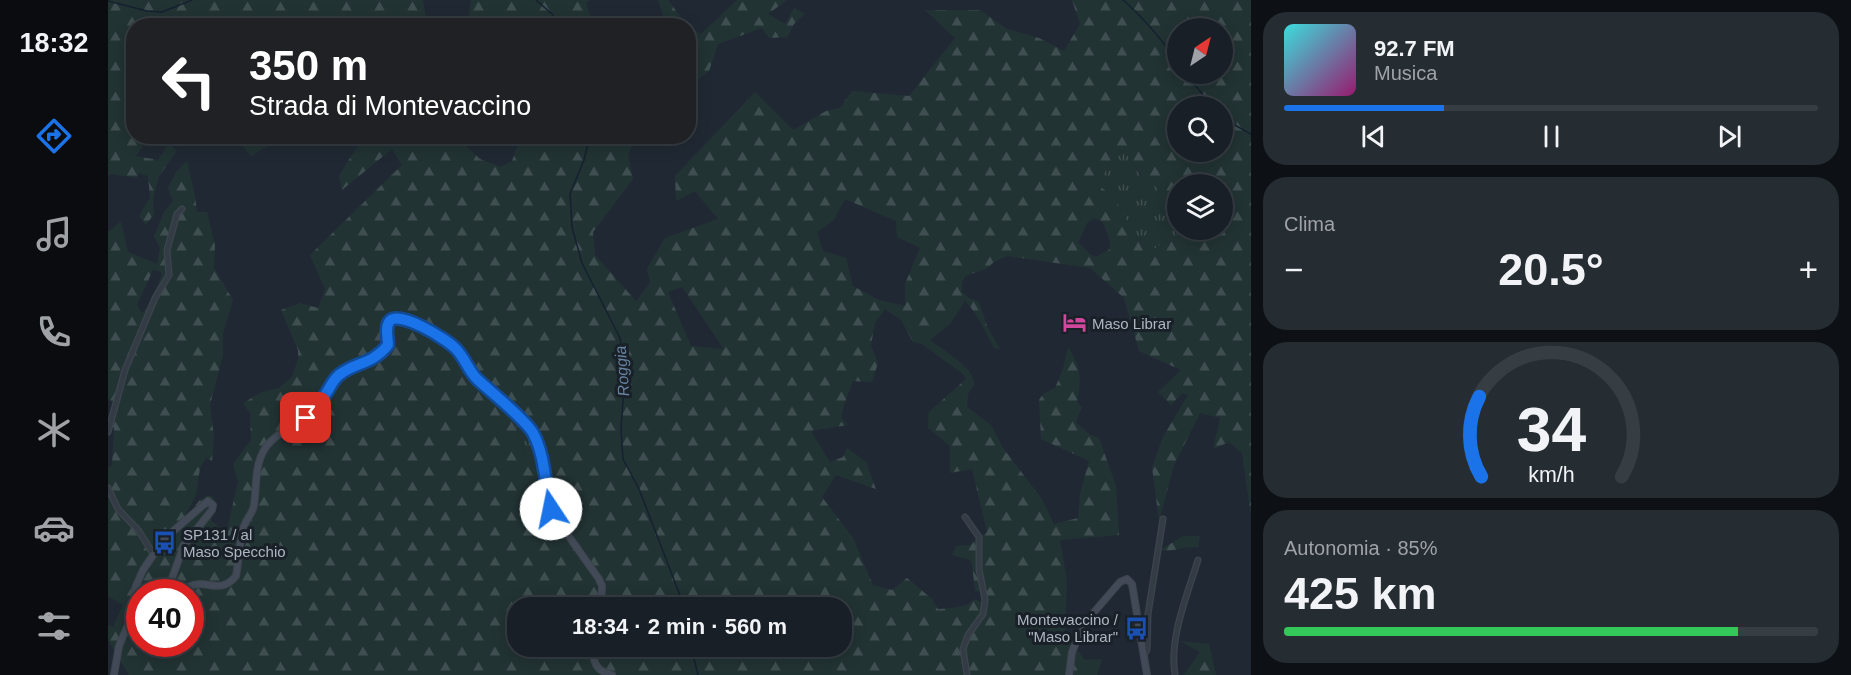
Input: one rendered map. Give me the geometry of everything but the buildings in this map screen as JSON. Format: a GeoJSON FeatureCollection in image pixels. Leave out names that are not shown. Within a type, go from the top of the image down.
{"type":"FeatureCollection","features":[{"type":"Feature","properties":{"kind":"street"},"geometry":{"type":"LineString","coordinates":[[108,432],[125,369],[155,298],[169,275],[167,250],[177,214],[183,209]]}},
{"type":"Feature","properties":{"kind":"street"},"geometry":{"type":"LineString","coordinates":[[204,584],[222,586],[234,579],[245,522],[254,507],[255,486],[263,451],[275,437],[306,418],[318,406],[332,381],[341,373],[367,363],[382,352],[388,345],[388,324],[394,318],[399,318],[423,327],[450,343],[474,376],[531,431],[543,466],[551,509],[599,579],[602,586],[602,597]]}},
{"type":"Feature","properties":{"kind":"street"},"geometry":{"type":"LineString","coordinates":[[108,488],[118,508],[139,531],[153,554]]}},
{"type":"Feature","properties":{"kind":"street"},"geometry":{"type":"LineString","coordinates":[[114,675],[118,646],[133,610],[136,586],[142,570],[164,539],[208,501],[212,504],[208,516],[184,545],[172,579]]}},
{"type":"Feature","properties":{"kind":"street"},"geometry":{"type":"LineString","coordinates":[[965,518],[980,537],[979,569],[985,600],[983,614],[968,635],[964,645],[967,675]]}},
{"type":"Feature","properties":{"kind":"street"},"geometry":{"type":"LineString","coordinates":[[1144,655],[1147,650],[1148,614],[1163,519]]}},
{"type":"Feature","properties":{"kind":"street"},"geometry":{"type":"LineString","coordinates":[[1175,675],[1177,633],[1198,560]]}},
{"type":"Feature","properties":{"kind":"street"},"geometry":{"type":"LineString","coordinates":[[1069,675],[1072,652],[1078,638],[1095,611],[1123,580],[1129,580],[1132,584],[1147,675]]}},
{"type":"Feature","properties":{"kind":"street"},"geometry":{"type":"LineString","coordinates":[[593,657],[594,664],[600,671],[612,675]]}},
{"type":"Feature","properties":{"kind":"green space"},"geometry":{"type":"Polygon","coordinates":[[[108,0],[423,0],[426,18],[126,18],[126,144],[144,144],[136,156],[158,160],[168,144],[177,151],[159,176],[153,199],[154,214],[146,225],[139,216],[150,197],[148,176],[139,173],[137,178],[111,174],[108,176],[108,0]]]}},
{"type":"Feature","properties":{"kind":"green space"},"geometry":{"type":"Polygon","coordinates":[[[471,0],[590,0],[586,3],[591,18],[469,18],[471,0]]]}},
{"type":"Feature","properties":{"kind":"green space"},"geometry":{"type":"Polygon","coordinates":[[[658,0],[668,0],[682,18],[664,18],[658,0]]]}},
{"type":"Feature","properties":{"kind":"green space"},"geometry":{"type":"Polygon","coordinates":[[[737,0],[787,0],[768,14],[785,24],[794,8],[805,14],[794,24],[787,37],[769,38],[762,28],[718,44],[709,71],[696,81],[696,31],[701,34],[737,0]]]}},
{"type":"Feature","properties":{"kind":"green space"},"geometry":{"type":"Polygon","coordinates":[[[1072,0],[1251,0],[1251,515],[1242,453],[1229,442],[1213,449],[1220,418],[1200,413],[1174,465],[1159,521],[1152,467],[1163,437],[1188,395],[1182,393],[1171,405],[1158,392],[1181,370],[1139,351],[1124,298],[1090,268],[1007,256],[986,269],[965,276],[962,283],[962,292],[979,302],[987,326],[1000,349],[994,348],[978,317],[965,301],[950,324],[930,340],[970,372],[974,384],[968,394],[967,407],[991,425],[1003,448],[1042,499],[1054,524],[1078,518],[1080,494],[1089,461],[1041,439],[1039,400],[1043,394],[1055,388],[1063,369],[1068,347],[1076,361],[1079,373],[1077,402],[1082,407],[1076,422],[1090,435],[1099,438],[1116,486],[1119,535],[1060,540],[1067,581],[1065,634],[1085,660],[1102,659],[1097,675],[129,675],[108,640],[108,625],[113,627],[123,605],[108,596],[108,468],[112,466],[114,428],[112,426],[118,406],[108,399],[108,231],[121,221],[128,252],[157,264],[160,248],[154,236],[164,212],[173,201],[168,188],[176,172],[187,161],[197,212],[207,212],[215,245],[214,268],[233,300],[223,333],[223,355],[210,405],[214,437],[212,461],[206,458],[200,468],[196,495],[185,515],[187,517],[201,499],[212,496],[215,503],[210,520],[217,525],[221,533],[226,535],[238,481],[233,464],[251,440],[250,413],[243,403],[262,392],[279,388],[292,377],[298,359],[298,350],[281,310],[300,303],[318,308],[325,289],[310,255],[402,165],[392,149],[342,190],[339,176],[359,144],[464,144],[480,159],[501,167],[512,161],[518,144],[633,144],[628,155],[633,179],[593,232],[595,255],[636,301],[650,283],[647,269],[665,238],[718,219],[695,191],[676,201],[675,176],[755,92],[793,130],[826,111],[840,108],[852,91],[909,96],[955,38],[925,10],[980,10],[1007,29],[1039,38],[1064,51],[1080,24],[1072,0]],[[845,199],[834,220],[817,232],[823,251],[846,258],[853,286],[879,300],[905,306],[905,284],[920,248],[897,237],[896,221],[845,199]],[[1094,218],[1087,223],[1078,243],[1096,257],[1110,249],[1110,242],[1103,222],[1094,218]],[[153,270],[137,305],[142,313],[147,309],[162,275],[161,272],[153,270]],[[682,287],[668,292],[691,346],[723,349],[682,287]],[[885,309],[875,323],[871,345],[878,363],[872,382],[853,381],[841,418],[848,425],[811,431],[830,462],[843,457],[847,448],[866,462],[876,489],[836,475],[822,497],[853,538],[873,585],[892,590],[907,578],[932,599],[938,609],[963,606],[975,599],[980,602],[988,599],[986,592],[975,591],[970,560],[952,555],[956,546],[970,545],[987,532],[972,469],[950,473],[950,446],[928,428],[929,412],[966,379],[963,374],[922,344],[913,342],[901,320],[885,309]],[[513,420],[530,464],[537,462],[527,434],[513,420]]]}},
{"type":"Feature","properties":{"kind":"green space"},"geometry":{"type":"Polygon","coordinates":[[[242,144],[271,144],[251,156],[242,144]]]}},
{"type":"Feature","properties":{"kind":"green space"},"geometry":{"type":"Polygon","coordinates":[[[1122,146],[1141,177],[1149,174],[1159,192],[1160,206],[1167,217],[1167,240],[1169,240],[1145,254],[1114,197],[1097,184],[1122,146]]]}},
{"type":"Feature","properties":{"kind":"green space"},"geometry":{"type":"Polygon","coordinates":[[[512,418],[527,434],[538,462],[530,464],[512,418]]]}},
{"type":"Feature","properties":{"kind":"green space"},"geometry":{"type":"Polygon","coordinates":[[[1183,536],[1200,536],[1198,547],[1160,550],[1183,536]]]}},
{"type":"Feature","properties":{"kind":"green space"},"geometry":{"type":"Polygon","coordinates":[[[1180,641],[1209,644],[1216,675],[1184,675],[1200,652],[1180,641]]]}},
{"type":"Feature","properties":{"kind":"waterway","name":"Roggia"},"geometry":{"type":"LineString","coordinates":[[108,1],[147,11],[162,12],[192,0]]}},
{"type":"Feature","properties":{"kind":"waterway","name":"Roggia"},"geometry":{"type":"LineString","coordinates":[[536,0],[554,18]]}},
{"type":"Feature","properties":{"kind":"waterway"},"geometry":{"type":"LineString","coordinates":[[1123,0],[1167,48]]}},
{"type":"Feature","properties":{"kind":"waterway"},"geometry":{"type":"LineString","coordinates":[[1194,84],[1204,96]]}},
{"type":"Feature","properties":{"kind":"waterway"},"geometry":{"type":"LineString","coordinates":[[1233,124],[1251,134]]}},
{"type":"Feature","properties":{"kind":"waterway","name":"Roggia"},"geometry":{"type":"LineString","coordinates":[[588,144],[570,194],[572,227],[582,263],[620,338],[625,374],[621,429],[623,459],[639,489],[681,597]]}},
{"type":"Feature","properties":{"kind":"waterway","name":"Roggia"},"geometry":{"type":"LineString","coordinates":[[694,657],[698,675]]}},
{"type":"Feature","properties":{"kind":"place","name":"Maso Librar"},"geometry":{"type":"Point","coordinates":[1074,323]}},
{"type":"Feature","properties":{"kind":"place","name":"SP131 / al Maso Specchio"},"geometry":{"type":"Point","coordinates":[165,543]}},
{"type":"Feature","properties":{"kind":"place","name":"Montevaccino / \"Maso Librar\""},"geometry":{"type":"Point","coordinates":[1136,628]}},
{"type":"Feature","properties":{"kind":"route"},"geometry":{"type":"LineString","coordinates":[[306,418],[318,406],[332,381],[341,373],[375,358],[388,345],[387,328],[390,320],[404,319],[450,343],[474,376],[531,431],[535,437],[545,475],[551,509]]}}]}
